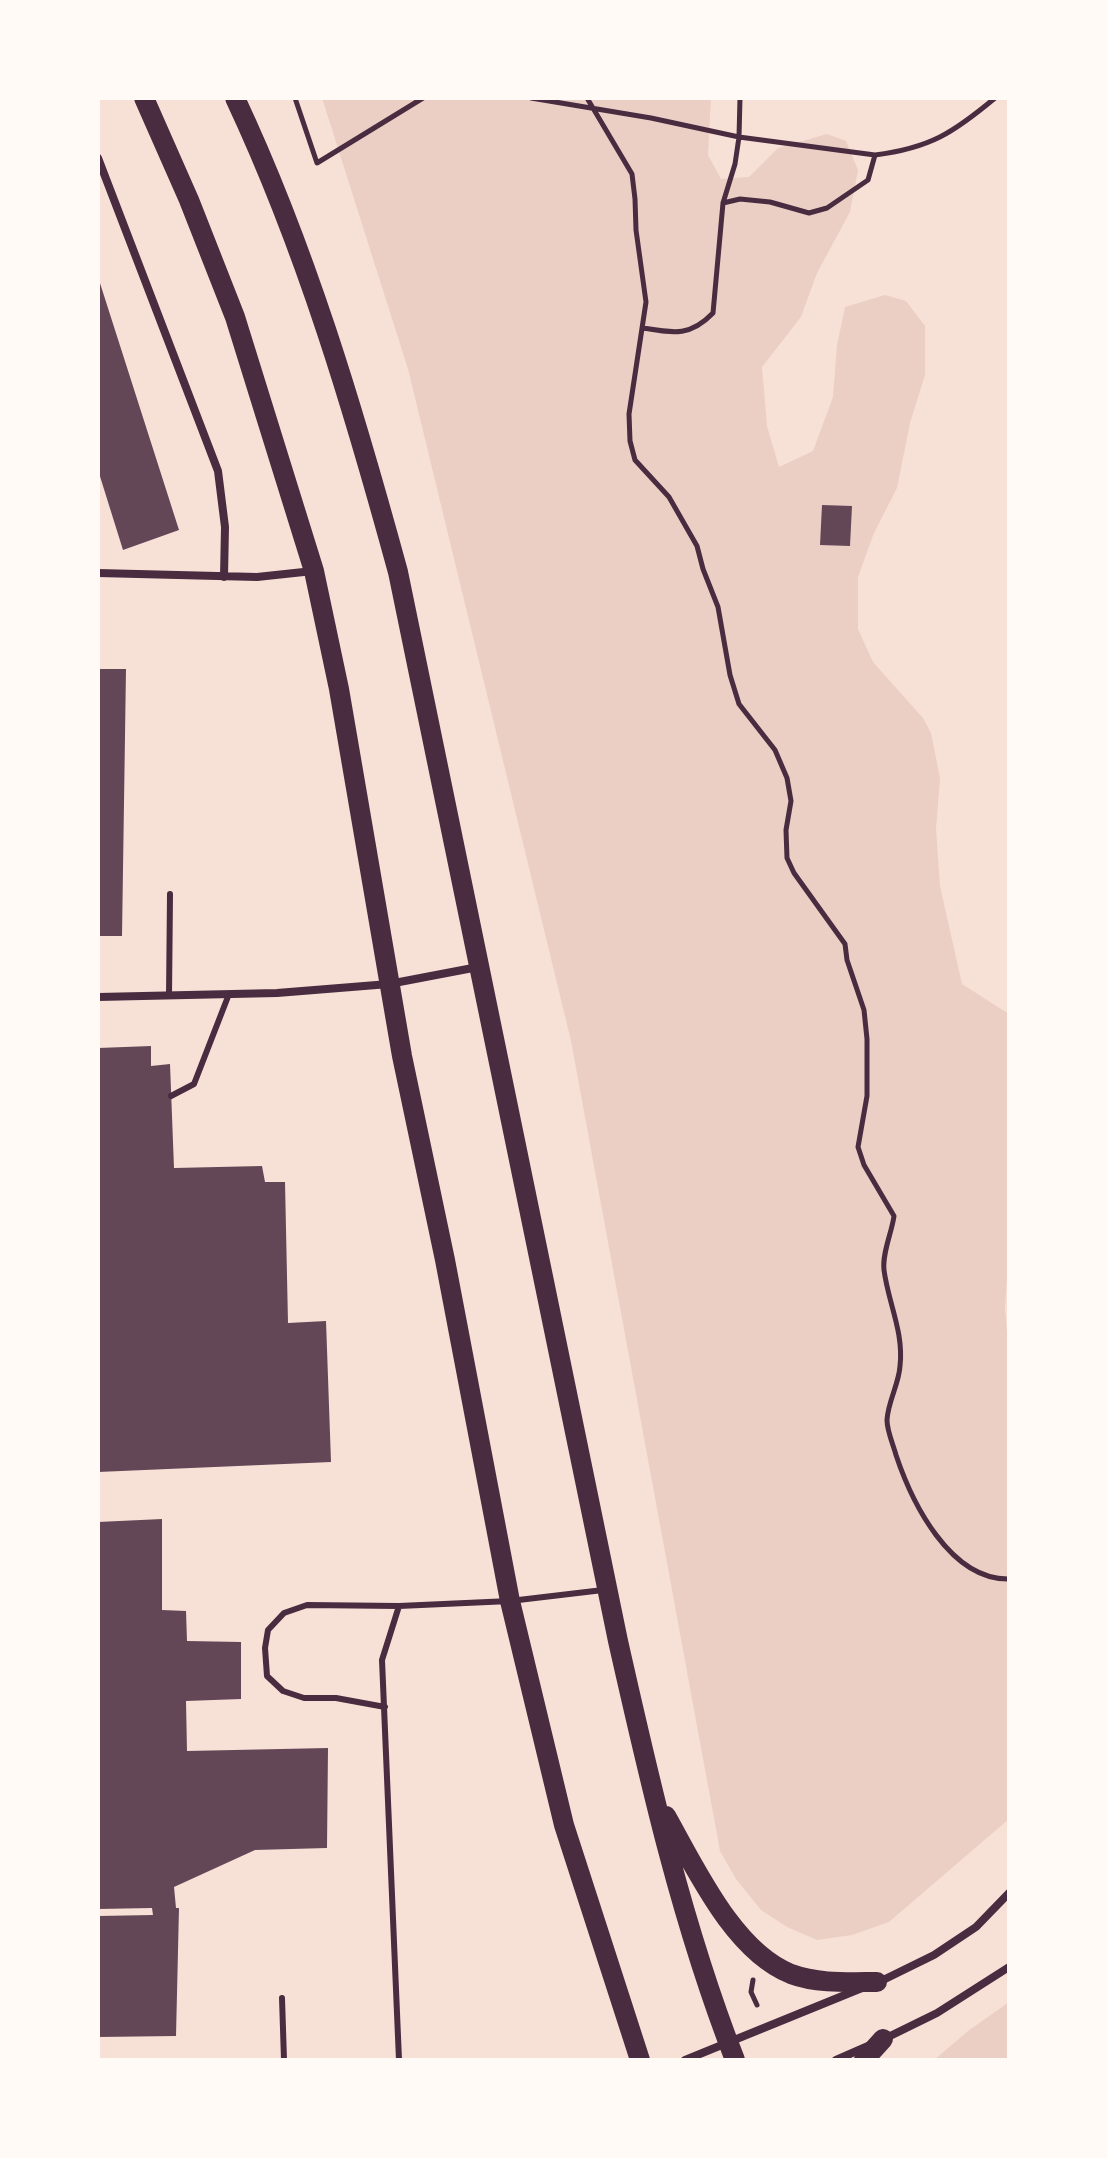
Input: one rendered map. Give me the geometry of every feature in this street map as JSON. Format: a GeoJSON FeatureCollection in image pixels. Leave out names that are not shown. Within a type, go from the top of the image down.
{"type":"FeatureCollection","features":[{"type":"Feature","properties":{"kind":"main road"},"geometry":{"type":"LineString","coordinates":[[144,98],[189,200],[235,317],[314,571],[342,702],[389,984],[510,1601],[564,1825],[640,2060]]}},
{"type":"Feature","properties":{"kind":"main road"},"geometry":{"type":"LineString","coordinates":[[235,98],[290,232],[331,345],[398,572],[607,1590],[651,1789],[699,1962],[732,2051]]}},
{"type":"Feature","properties":{"kind":"main road"},"geometry":{"type":"LineString","coordinates":[[651,1789],[705,1884],[746,1941],[790,1973],[818,1981],[877,1982]]}},
{"type":"Feature","properties":{"kind":"main road"},"geometry":{"type":"LineString","coordinates":[[864,2060],[883,2039]]}},
{"type":"Feature","properties":{"kind":"street"},"geometry":{"type":"LineString","coordinates":[[98,158],[218,471],[225,527],[224,577]]}},
{"type":"Feature","properties":{"kind":"street"},"geometry":{"type":"LineString","coordinates":[[98,573],[257,577],[314,571]]}},
{"type":"Feature","properties":{"kind":"street"},"geometry":{"type":"LineString","coordinates":[[98,997],[229,994],[389,984],[478,967]]}},
{"type":"Feature","properties":{"kind":"street"},"geometry":{"type":"LineString","coordinates":[[685,2060],[732,2051],[934,1955],[976,1927],[1009,1893]]}},
{"type":"Feature","properties":{"kind":"street"},"geometry":{"type":"LineString","coordinates":[[836,2060],[937,2013],[1009,1967]]}},
{"type":"Feature","properties":{"kind":"lane"},"geometry":{"type":"LineString","coordinates":[[169,996],[170,894]]}},
{"type":"Feature","properties":{"kind":"lane"},"geometry":{"type":"LineString","coordinates":[[171,1096],[194,1084],[229,994]]}},
{"type":"Feature","properties":{"kind":"lane"},"geometry":{"type":"LineString","coordinates":[[385,1707],[336,1698],[304,1698],[283,1691],[267,1676],[265,1648],[268,1630],[284,1613],[307,1605],[399,1606],[510,1601],[607,1590]]}},
{"type":"Feature","properties":{"kind":"lane"},"geometry":{"type":"LineString","coordinates":[[399,1606],[382,1660],[399,2060]]}},
{"type":"Feature","properties":{"kind":"lane"},"geometry":{"type":"LineString","coordinates":[[282,1998],[284,2060]]}},
{"type":"Feature","properties":{"kind":"path"},"geometry":{"type":"LineString","coordinates":[[295,98],[317,163],[423,98]]}},
{"type":"Feature","properties":{"kind":"path"},"geometry":{"type":"LineString","coordinates":[[531,98],[739,137],[875,155],[921,147],[946,135],[995,98]]}},
{"type":"Feature","properties":{"kind":"path"},"geometry":{"type":"LineString","coordinates":[[587,98],[632,174],[636,230],[646,292],[629,414],[630,441],[635,460],[669,497],[697,546],[718,607],[730,675],[739,704],[775,750],[787,778],[791,801],[786,830],[787,858],[794,873],[845,944],[864,1010],[869,1068],[858,1147],[864,1165],[894,1216],[883,1268],[897,1317],[900,1366],[887,1420],[890,1434],[902,1473],[923,1517],[947,1549],[988,1577],[1009,1579]]}},
{"type":"Feature","properties":{"kind":"path"},"geometry":{"type":"LineString","coordinates":[[643,328],[676,333],[703,323],[713,313],[723,203],[735,164],[739,137],[740,98]]}},
{"type":"Feature","properties":{"kind":"path"},"geometry":{"type":"LineString","coordinates":[[723,203],[740,199],[770,202],[809,213],[827,208],[868,180],[875,155]]}},
{"type":"Feature","properties":{"kind":"path"},"geometry":{"type":"LineString","coordinates":[[742,1994],[751,1992],[757,2005]]}},
{"type":"Feature","properties":{"kind":"shaded area"},"geometry":{"type":"Polygon","coordinates":[[[322,98],[711,98],[708,155],[721,179],[749,177],[778,148],[827,134],[846,141],[858,170],[850,212],[817,273],[801,317],[762,367],[767,426],[779,467],[813,451],[833,397],[837,345],[845,307],[885,295],[906,301],[925,326],[925,375],[910,423],[897,488],[874,533],[858,577],[858,629],[873,662],[923,718],[931,733],[940,778],[936,829],[940,886],[962,984],[1009,1014],[1009,1249],[1005,1308],[1009,1357],[1009,1819],[889,1922],[852,1935],[817,1940],[787,1927],[761,1910],[736,1879],[720,1851],[571,1041],[408,369],[322,98]]]}},
{"type":"Feature","properties":{"kind":"shaded area"},"geometry":{"type":"Polygon","coordinates":[[[1009,2002],[1009,2060],[934,2060],[968,2031],[1009,2002]]]}},
{"type":"Feature","properties":{"kind":"building"},"geometry":{"type":"Polygon","coordinates":[[[99,280],[179,530],[123,550],[98,470],[99,280]]]}},
{"type":"Feature","properties":{"kind":"building"},"geometry":{"type":"Polygon","coordinates":[[[822,505],[852,506],[850,546],[820,545],[822,505]]]}},
{"type":"Feature","properties":{"kind":"building"},"geometry":{"type":"Polygon","coordinates":[[[98,669],[126,669],[122,936],[98,936],[98,669]]]}},
{"type":"Feature","properties":{"kind":"building"},"geometry":{"type":"Polygon","coordinates":[[[151,1046],[151,1066],[170,1064],[174,1168],[262,1166],[265,1182],[285,1182],[288,1323],[326,1321],[331,1462],[98,1472],[98,1048],[151,1046]]]}},
{"type":"Feature","properties":{"kind":"building"},"geometry":{"type":"Polygon","coordinates":[[[162,1519],[162,1610],[186,1611],[187,1641],[241,1642],[241,1699],[186,1701],[187,1751],[328,1748],[327,1848],[255,1850],[174,1887],[176,1908],[179,1908],[176,2036],[98,2037],[98,1916],[153,1915],[152,1908],[98,1909],[98,1522],[162,1519]]]}}]}
